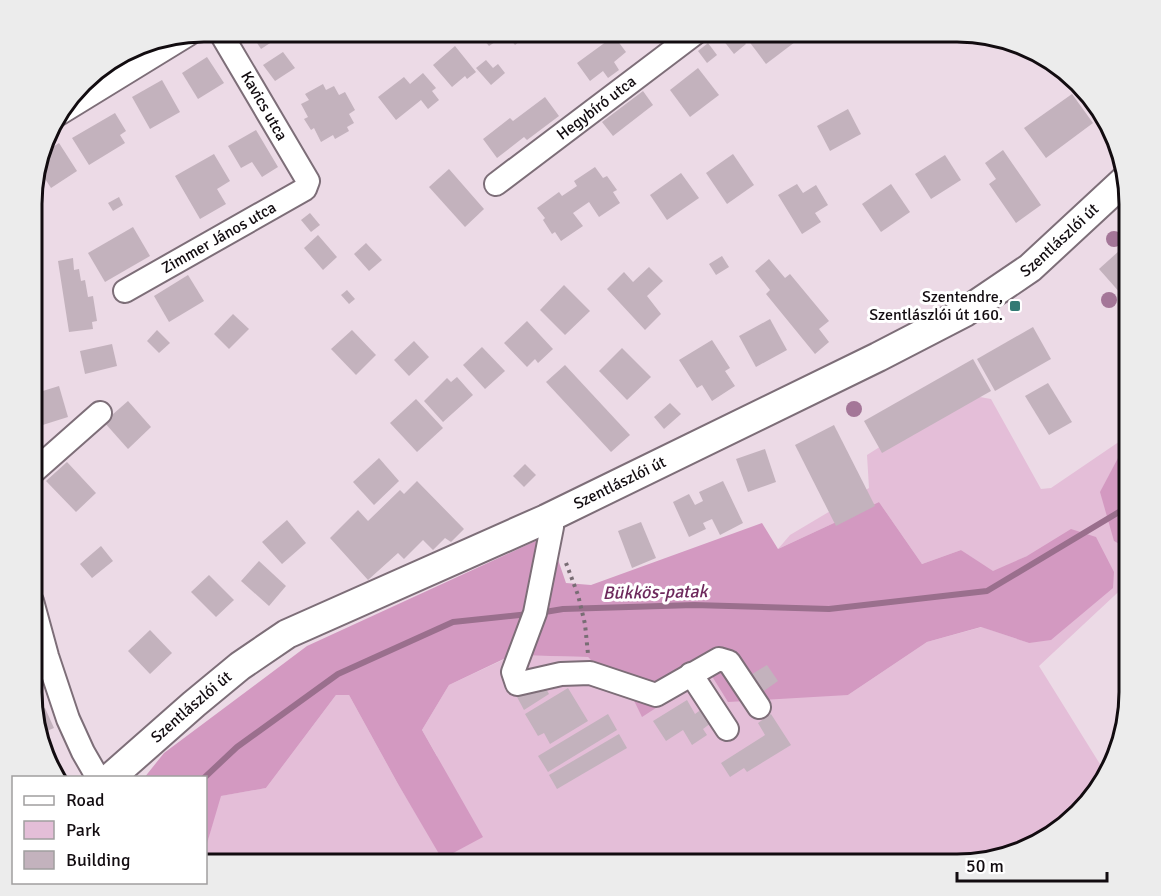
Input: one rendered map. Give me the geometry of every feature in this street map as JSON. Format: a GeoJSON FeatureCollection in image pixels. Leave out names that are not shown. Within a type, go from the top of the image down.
{"type":"FeatureCollection","features":[{"type":"Feature","properties":{"kind":"main road","name":"Szentlászlói út"},"geometry":{"type":"LineString","coordinates":[[111,776],[231,673],[287,634],[546,519],[878,357],[965,312],[1030,268],[1118,187]]}},
{"type":"Feature","properties":{"kind":"street","name":"Kavics utca"},"geometry":{"type":"LineString","coordinates":[[226,42],[308,181]]}},
{"type":"Feature","properties":{"kind":"street","name":"Hegybíró utca"},"geometry":{"type":"LineString","coordinates":[[496,184],[684,42]]}},
{"type":"Feature","properties":{"kind":"street"},"geometry":{"type":"LineString","coordinates":[[78,102],[169,46]]}},
{"type":"Feature","properties":{"kind":"street","name":"Zimmer János utca"},"geometry":{"type":"LineString","coordinates":[[125,291],[305,189],[308,181]]}},
{"type":"Feature","properties":{"kind":"street"},"geometry":{"type":"LineString","coordinates":[[42,464],[100,413]]}},
{"type":"Feature","properties":{"kind":"street"},"geometry":{"type":"LineString","coordinates":[[546,519],[552,527],[535,613],[513,672],[518,684],[561,674],[590,673],[656,694],[719,659],[729,662],[759,707]]}},
{"type":"Feature","properties":{"kind":"street"},"geometry":{"type":"LineString","coordinates":[[42,638],[68,719],[97,776]]}},
{"type":"Feature","properties":{"kind":"street"},"geometry":{"type":"LineString","coordinates":[[691,675],[727,729]]}},
{"type":"Feature","properties":{"kind":"path"},"geometry":{"type":"LineString","coordinates":[[578,595],[585,624],[590,673]]}},
{"type":"Feature","properties":{"kind":"green space"},"geometry":{"type":"Polygon","coordinates":[[[963,394],[991,399],[1041,489],[1051,488],[1119,442],[1114,541],[1119,544],[1119,591],[1039,666],[1101,766],[1092,782],[1064,814],[1047,827],[1019,842],[967,854],[443,854],[437,756],[422,730],[449,685],[513,655],[588,657],[605,675],[710,673],[848,695],[927,642],[982,627],[1029,643],[1027,556],[993,572],[961,550],[922,564],[879,502],[778,549],[790,535],[869,488],[867,455],[963,394]]]}},
{"type":"Feature","properties":{"kind":"green space"},"geometry":{"type":"Polygon","coordinates":[[[336,695],[349,695],[440,854],[207,854],[207,843],[220,796],[266,788],[336,695]]]}},
{"type":"Feature","properties":{"kind":"shaded area"},"geometry":{"type":"Polygon","coordinates":[[[1118,458],[1119,544],[1114,541],[1100,492],[1118,458]]]}},
{"type":"Feature","properties":{"kind":"shaded area"},"geometry":{"type":"Polygon","coordinates":[[[879,502],[922,564],[961,550],[993,571],[1027,556],[1071,529],[1096,537],[1114,572],[1113,588],[1051,640],[1029,643],[981,627],[927,642],[848,695],[728,702],[710,673],[642,717],[622,676],[605,675],[588,657],[512,655],[449,685],[422,730],[483,837],[451,854],[439,854],[349,695],[336,695],[266,788],[221,796],[207,844],[207,776],[146,776],[164,753],[307,646],[542,538],[552,542],[566,583],[591,585],[762,523],[778,549],[879,502]]]}},
{"type":"Feature","properties":{"kind":"building"},"geometry":{"type":"Polygon","coordinates":[[[256,42],[272,42],[261,49],[256,42]]]}},
{"type":"Feature","properties":{"kind":"building"},"geometry":{"type":"Polygon","coordinates":[[[606,42],[618,42],[626,52],[614,62],[619,70],[608,78],[603,71],[590,81],[577,63],[606,42]]]}},
{"type":"Feature","properties":{"kind":"building"},"geometry":{"type":"Polygon","coordinates":[[[725,42],[744,42],[746,44],[734,54],[725,42]]]}},
{"type":"Feature","properties":{"kind":"building"},"geometry":{"type":"Polygon","coordinates":[[[750,42],[795,42],[766,64],[750,42]]]}},
{"type":"Feature","properties":{"kind":"building"},"geometry":{"type":"Polygon","coordinates":[[[708,43],[717,55],[707,63],[698,51],[708,43]]]}},
{"type":"Feature","properties":{"kind":"building"},"geometry":{"type":"Polygon","coordinates":[[[455,46],[476,72],[467,79],[465,76],[452,87],[433,65],[455,46]]]}},
{"type":"Feature","properties":{"kind":"building"},"geometry":{"type":"Polygon","coordinates":[[[283,52],[295,68],[275,81],[263,65],[283,52]]]}},
{"type":"Feature","properties":{"kind":"building"},"geometry":{"type":"Polygon","coordinates":[[[207,57],[224,83],[198,99],[182,73],[207,57]]]}},
{"type":"Feature","properties":{"kind":"building"},"geometry":{"type":"Polygon","coordinates":[[[486,60],[493,68],[498,64],[505,73],[491,85],[476,68],[486,60]]]}},
{"type":"Feature","properties":{"kind":"building"},"geometry":{"type":"Polygon","coordinates":[[[698,68],[719,95],[690,117],[670,90],[698,68]]]}},
{"type":"Feature","properties":{"kind":"building"},"geometry":{"type":"Polygon","coordinates":[[[423,73],[436,88],[432,91],[439,100],[428,109],[421,100],[396,120],[378,97],[404,77],[410,84],[423,73]]]}},
{"type":"Feature","properties":{"kind":"building"},"geometry":{"type":"Polygon","coordinates":[[[162,80],[180,112],[150,129],[132,97],[162,80]]]}},
{"type":"Feature","properties":{"kind":"building"},"geometry":{"type":"Polygon","coordinates":[[[323,84],[326,90],[334,86],[339,95],[345,92],[355,110],[349,114],[354,123],[347,127],[349,131],[335,139],[333,135],[321,142],[314,128],[311,130],[304,119],[308,117],[301,104],[309,100],[305,94],[323,84]]]}},
{"type":"Feature","properties":{"kind":"building"},"geometry":{"type":"Polygon","coordinates":[[[643,91],[653,105],[613,136],[602,122],[643,91]]]}},
{"type":"Feature","properties":{"kind":"building"},"geometry":{"type":"Polygon","coordinates":[[[1072,94],[1093,123],[1046,158],[1024,128],[1072,94]]]}},
{"type":"Feature","properties":{"kind":"building"},"geometry":{"type":"Polygon","coordinates":[[[545,97],[559,116],[527,140],[524,137],[497,158],[483,139],[510,118],[513,121],[545,97]]]}},
{"type":"Feature","properties":{"kind":"building"},"geometry":{"type":"Polygon","coordinates":[[[848,109],[861,134],[830,151],[817,126],[848,109]]]}},
{"type":"Feature","properties":{"kind":"building"},"geometry":{"type":"Polygon","coordinates":[[[115,113],[126,131],[120,135],[125,143],[89,165],[72,138],[115,113]]]}},
{"type":"Feature","properties":{"kind":"building"},"geometry":{"type":"Polygon","coordinates":[[[256,130],[278,167],[262,177],[252,162],[241,168],[228,146],[256,130]]]}},
{"type":"Feature","properties":{"kind":"building"},"geometry":{"type":"Polygon","coordinates":[[[59,143],[77,171],[51,188],[44,178],[52,147],[59,143]]]}},
{"type":"Feature","properties":{"kind":"building"},"geometry":{"type":"Polygon","coordinates":[[[1003,150],[1041,205],[1016,223],[989,184],[996,179],[985,163],[1003,150]]]}},
{"type":"Feature","properties":{"kind":"building"},"geometry":{"type":"Polygon","coordinates":[[[214,154],[230,181],[217,189],[226,204],[200,219],[175,176],[214,154]]]}},
{"type":"Feature","properties":{"kind":"building"},"geometry":{"type":"Polygon","coordinates":[[[733,154],[754,185],[727,204],[706,173],[733,154]]]}},
{"type":"Feature","properties":{"kind":"building"},"geometry":{"type":"Polygon","coordinates":[[[945,155],[961,180],[931,199],[915,174],[945,155]]]}},
{"type":"Feature","properties":{"kind":"building"},"geometry":{"type":"Polygon","coordinates":[[[595,167],[603,178],[607,176],[617,190],[613,192],[620,203],[599,217],[589,202],[573,213],[583,226],[561,241],[555,232],[552,234],[543,220],[545,218],[537,208],[559,192],[562,196],[577,186],[574,181],[595,167]]]}},
{"type":"Feature","properties":{"kind":"building"},"geometry":{"type":"Polygon","coordinates":[[[449,169],[484,209],[465,227],[429,187],[449,169]]]}},
{"type":"Feature","properties":{"kind":"building"},"geometry":{"type":"Polygon","coordinates":[[[681,173],[699,198],[667,220],[650,195],[681,173]]]}},
{"type":"Feature","properties":{"kind":"building"},"geometry":{"type":"Polygon","coordinates":[[[797,184],[803,193],[816,185],[828,205],[815,213],[821,222],[802,234],[778,195],[797,184]]]}},
{"type":"Feature","properties":{"kind":"building"},"geometry":{"type":"Polygon","coordinates":[[[891,184],[910,212],[881,232],[862,204],[891,184]]]}},
{"type":"Feature","properties":{"kind":"building"},"geometry":{"type":"Polygon","coordinates":[[[119,197],[123,205],[113,211],[108,203],[119,197]]]}},
{"type":"Feature","properties":{"kind":"building"},"geometry":{"type":"Polygon","coordinates":[[[310,213],[320,225],[311,232],[301,220],[310,213]]]}},
{"type":"Feature","properties":{"kind":"building"},"geometry":{"type":"Polygon","coordinates":[[[133,227],[150,256],[105,282],[88,253],[133,227]]]}},
{"type":"Feature","properties":{"kind":"building"},"geometry":{"type":"Polygon","coordinates":[[[318,235],[337,257],[323,270],[304,248],[318,235]]]}},
{"type":"Feature","properties":{"kind":"building"},"geometry":{"type":"Polygon","coordinates":[[[366,243],[382,260],[369,271],[354,254],[366,243]]]}},
{"type":"Feature","properties":{"kind":"building"},"geometry":{"type":"Polygon","coordinates":[[[1119,251],[1119,292],[1099,269],[1119,251]]]}},
{"type":"Feature","properties":{"kind":"building"},"geometry":{"type":"Polygon","coordinates":[[[722,256],[729,267],[716,275],[709,264],[722,256]]]}},
{"type":"Feature","properties":{"kind":"building"},"geometry":{"type":"Polygon","coordinates":[[[73,258],[74,270],[79,269],[81,281],[85,280],[88,297],[93,296],[97,321],[92,322],[93,329],[69,332],[58,261],[73,258]]]}},
{"type":"Feature","properties":{"kind":"building"},"geometry":{"type":"Polygon","coordinates":[[[769,259],[785,278],[790,274],[829,321],[819,329],[829,342],[815,354],[766,294],[770,290],[755,271],[769,259]]]}},
{"type":"Feature","properties":{"kind":"building"},"geometry":{"type":"Polygon","coordinates":[[[649,267],[663,281],[647,296],[661,314],[645,330],[607,289],[624,272],[633,282],[649,267]]]}},
{"type":"Feature","properties":{"kind":"building"},"geometry":{"type":"Polygon","coordinates":[[[188,275],[204,301],[169,322],[154,296],[188,275]]]}},
{"type":"Feature","properties":{"kind":"building"},"geometry":{"type":"Polygon","coordinates":[[[564,285],[590,311],[565,335],[540,310],[564,285]]]}},
{"type":"Feature","properties":{"kind":"building"},"geometry":{"type":"Polygon","coordinates":[[[347,290],[355,299],[349,304],[341,295],[347,290]]]}},
{"type":"Feature","properties":{"kind":"building"},"geometry":{"type":"Polygon","coordinates":[[[233,314],[249,329],[229,349],[214,334],[233,314]]]}},
{"type":"Feature","properties":{"kind":"building"},"geometry":{"type":"Polygon","coordinates":[[[770,319],[787,350],[756,367],[739,336],[770,319]]]}},
{"type":"Feature","properties":{"kind":"building"},"geometry":{"type":"Polygon","coordinates":[[[527,321],[553,349],[538,363],[535,359],[527,367],[504,343],[527,321]]]}},
{"type":"Feature","properties":{"kind":"building"},"geometry":{"type":"Polygon","coordinates":[[[1033,327],[1051,359],[995,391],[977,359],[1033,327]]]}},
{"type":"Feature","properties":{"kind":"building"},"geometry":{"type":"Polygon","coordinates":[[[157,330],[170,343],[159,353],[147,341],[157,330]]]}},
{"type":"Feature","properties":{"kind":"building"},"geometry":{"type":"Polygon","coordinates":[[[352,330],[376,355],[356,375],[331,349],[352,330]]]}},
{"type":"Feature","properties":{"kind":"building"},"geometry":{"type":"Polygon","coordinates":[[[712,340],[730,368],[725,371],[735,386],[712,401],[702,385],[697,388],[679,360],[712,340]]]}},
{"type":"Feature","properties":{"kind":"building"},"geometry":{"type":"Polygon","coordinates":[[[414,341],[429,357],[409,376],[394,360],[414,341]]]}},
{"type":"Feature","properties":{"kind":"building"},"geometry":{"type":"Polygon","coordinates":[[[112,344],[117,366],[85,374],[80,351],[112,344]]]}},
{"type":"Feature","properties":{"kind":"building"},"geometry":{"type":"Polygon","coordinates":[[[482,347],[505,371],[485,389],[463,365],[482,347]]]}},
{"type":"Feature","properties":{"kind":"building"},"geometry":{"type":"Polygon","coordinates":[[[622,348],[651,377],[627,400],[599,371],[622,348]]]}},
{"type":"Feature","properties":{"kind":"building"},"geometry":{"type":"Polygon","coordinates":[[[973,359],[991,391],[882,453],[864,421],[973,359]]]}},
{"type":"Feature","properties":{"kind":"building"},"geometry":{"type":"Polygon","coordinates":[[[565,365],[630,435],[611,452],[546,382],[565,365]]]}},
{"type":"Feature","properties":{"kind":"building"},"geometry":{"type":"Polygon","coordinates":[[[457,377],[473,395],[443,422],[424,401],[447,378],[451,382],[457,377]]]}},
{"type":"Feature","properties":{"kind":"building"},"geometry":{"type":"Polygon","coordinates":[[[1048,383],[1072,422],[1049,435],[1025,396],[1048,383]]]}},
{"type":"Feature","properties":{"kind":"building"},"geometry":{"type":"Polygon","coordinates":[[[59,386],[68,417],[42,425],[42,391],[59,386]]]}},
{"type":"Feature","properties":{"kind":"building"},"geometry":{"type":"Polygon","coordinates":[[[416,399],[443,428],[417,452],[390,423],[416,399]]]}},
{"type":"Feature","properties":{"kind":"building"},"geometry":{"type":"Polygon","coordinates":[[[128,401],[151,427],[128,449],[104,422],[128,401]]]}},
{"type":"Feature","properties":{"kind":"building"},"geometry":{"type":"Polygon","coordinates":[[[670,403],[681,414],[664,429],[654,417],[670,403]]]}},
{"type":"Feature","properties":{"kind":"building"},"geometry":{"type":"Polygon","coordinates":[[[834,425],[875,506],[836,526],[795,445],[834,425]]]}},
{"type":"Feature","properties":{"kind":"building"},"geometry":{"type":"Polygon","coordinates":[[[765,449],[776,482],[748,492],[736,459],[765,449]]]}},
{"type":"Feature","properties":{"kind":"building"},"geometry":{"type":"Polygon","coordinates":[[[379,458],[399,481],[374,505],[353,482],[379,458]]]}},
{"type":"Feature","properties":{"kind":"building"},"geometry":{"type":"Polygon","coordinates":[[[67,462],[96,493],[76,512],[46,481],[67,462]]]}},
{"type":"Feature","properties":{"kind":"building"},"geometry":{"type":"Polygon","coordinates":[[[525,464],[536,475],[524,487],[513,476],[525,464]]]}},
{"type":"Feature","properties":{"kind":"building"},"geometry":{"type":"Polygon","coordinates":[[[417,481],[464,529],[451,542],[445,538],[433,550],[423,540],[404,559],[398,553],[368,580],[330,538],[358,510],[368,521],[400,490],[404,494],[417,481]]]}},
{"type":"Feature","properties":{"kind":"building"},"geometry":{"type":"Polygon","coordinates":[[[723,481],[743,523],[720,535],[712,519],[703,523],[706,529],[689,537],[673,502],[689,494],[695,505],[703,501],[699,492],[723,481]]]}},
{"type":"Feature","properties":{"kind":"building"},"geometry":{"type":"Polygon","coordinates":[[[287,520],[306,543],[282,564],[262,542],[287,520]]]}},
{"type":"Feature","properties":{"kind":"building"},"geometry":{"type":"Polygon","coordinates":[[[641,522],[656,558],[632,568],[618,531],[641,522]]]}},
{"type":"Feature","properties":{"kind":"building"},"geometry":{"type":"Polygon","coordinates":[[[101,546],[113,561],[92,578],[80,564],[101,546]]]}},
{"type":"Feature","properties":{"kind":"building"},"geometry":{"type":"Polygon","coordinates":[[[259,561],[286,586],[269,606],[241,581],[259,561]]]}},
{"type":"Feature","properties":{"kind":"building"},"geometry":{"type":"Polygon","coordinates":[[[209,575],[234,600],[216,617],[191,592],[209,575]]]}},
{"type":"Feature","properties":{"kind":"building"},"geometry":{"type":"Polygon","coordinates":[[[150,630],[172,653],[150,674],[128,651],[150,630]]]}},
{"type":"Feature","properties":{"kind":"building"},"geometry":{"type":"Polygon","coordinates":[[[767,665],[778,681],[761,693],[749,676],[767,665]]]}},
{"type":"Feature","properties":{"kind":"building"},"geometry":{"type":"Polygon","coordinates":[[[537,685],[544,685],[549,694],[524,710],[517,697],[537,685]]]}},
{"type":"Feature","properties":{"kind":"building"},"geometry":{"type":"Polygon","coordinates":[[[568,688],[588,721],[550,744],[544,733],[538,736],[525,714],[568,688]]]}},
{"type":"Feature","properties":{"kind":"building"},"geometry":{"type":"Polygon","coordinates":[[[687,700],[695,714],[702,709],[711,723],[703,729],[707,735],[692,745],[683,730],[666,741],[653,721],[687,700]]]}},
{"type":"Feature","properties":{"kind":"building"},"geometry":{"type":"Polygon","coordinates":[[[45,708],[54,728],[47,731],[45,723],[43,709],[45,708]]]}},
{"type":"Feature","properties":{"kind":"building"},"geometry":{"type":"Polygon","coordinates":[[[608,714],[617,730],[548,772],[538,756],[608,714]]]}},
{"type":"Feature","properties":{"kind":"building"},"geometry":{"type":"Polygon","coordinates":[[[771,714],[791,745],[747,772],[744,768],[730,777],[721,763],[765,735],[758,723],[771,714]]]}},
{"type":"Feature","properties":{"kind":"building"},"geometry":{"type":"Polygon","coordinates":[[[619,734],[627,748],[557,789],[549,775],[619,734]]]}},
{"type":"Feature","properties":{"kind":"waterway","name":"Bükkös-patak"},"geometry":{"type":"LineString","coordinates":[[539,613],[563,609],[694,605],[829,609],[987,591],[1119,512]]}},
{"type":"Feature","properties":{"kind":"waterway","name":"Bükkös-patak"},"geometry":{"type":"LineString","coordinates":[[206,776],[237,747],[338,674],[453,622],[529,614]]}},
{"type":"Feature","properties":{"kind":"place","name":"Szentendre, Szentlászlói út 160."},"geometry":{"type":"Point","coordinates":[1015,306]}}]}
